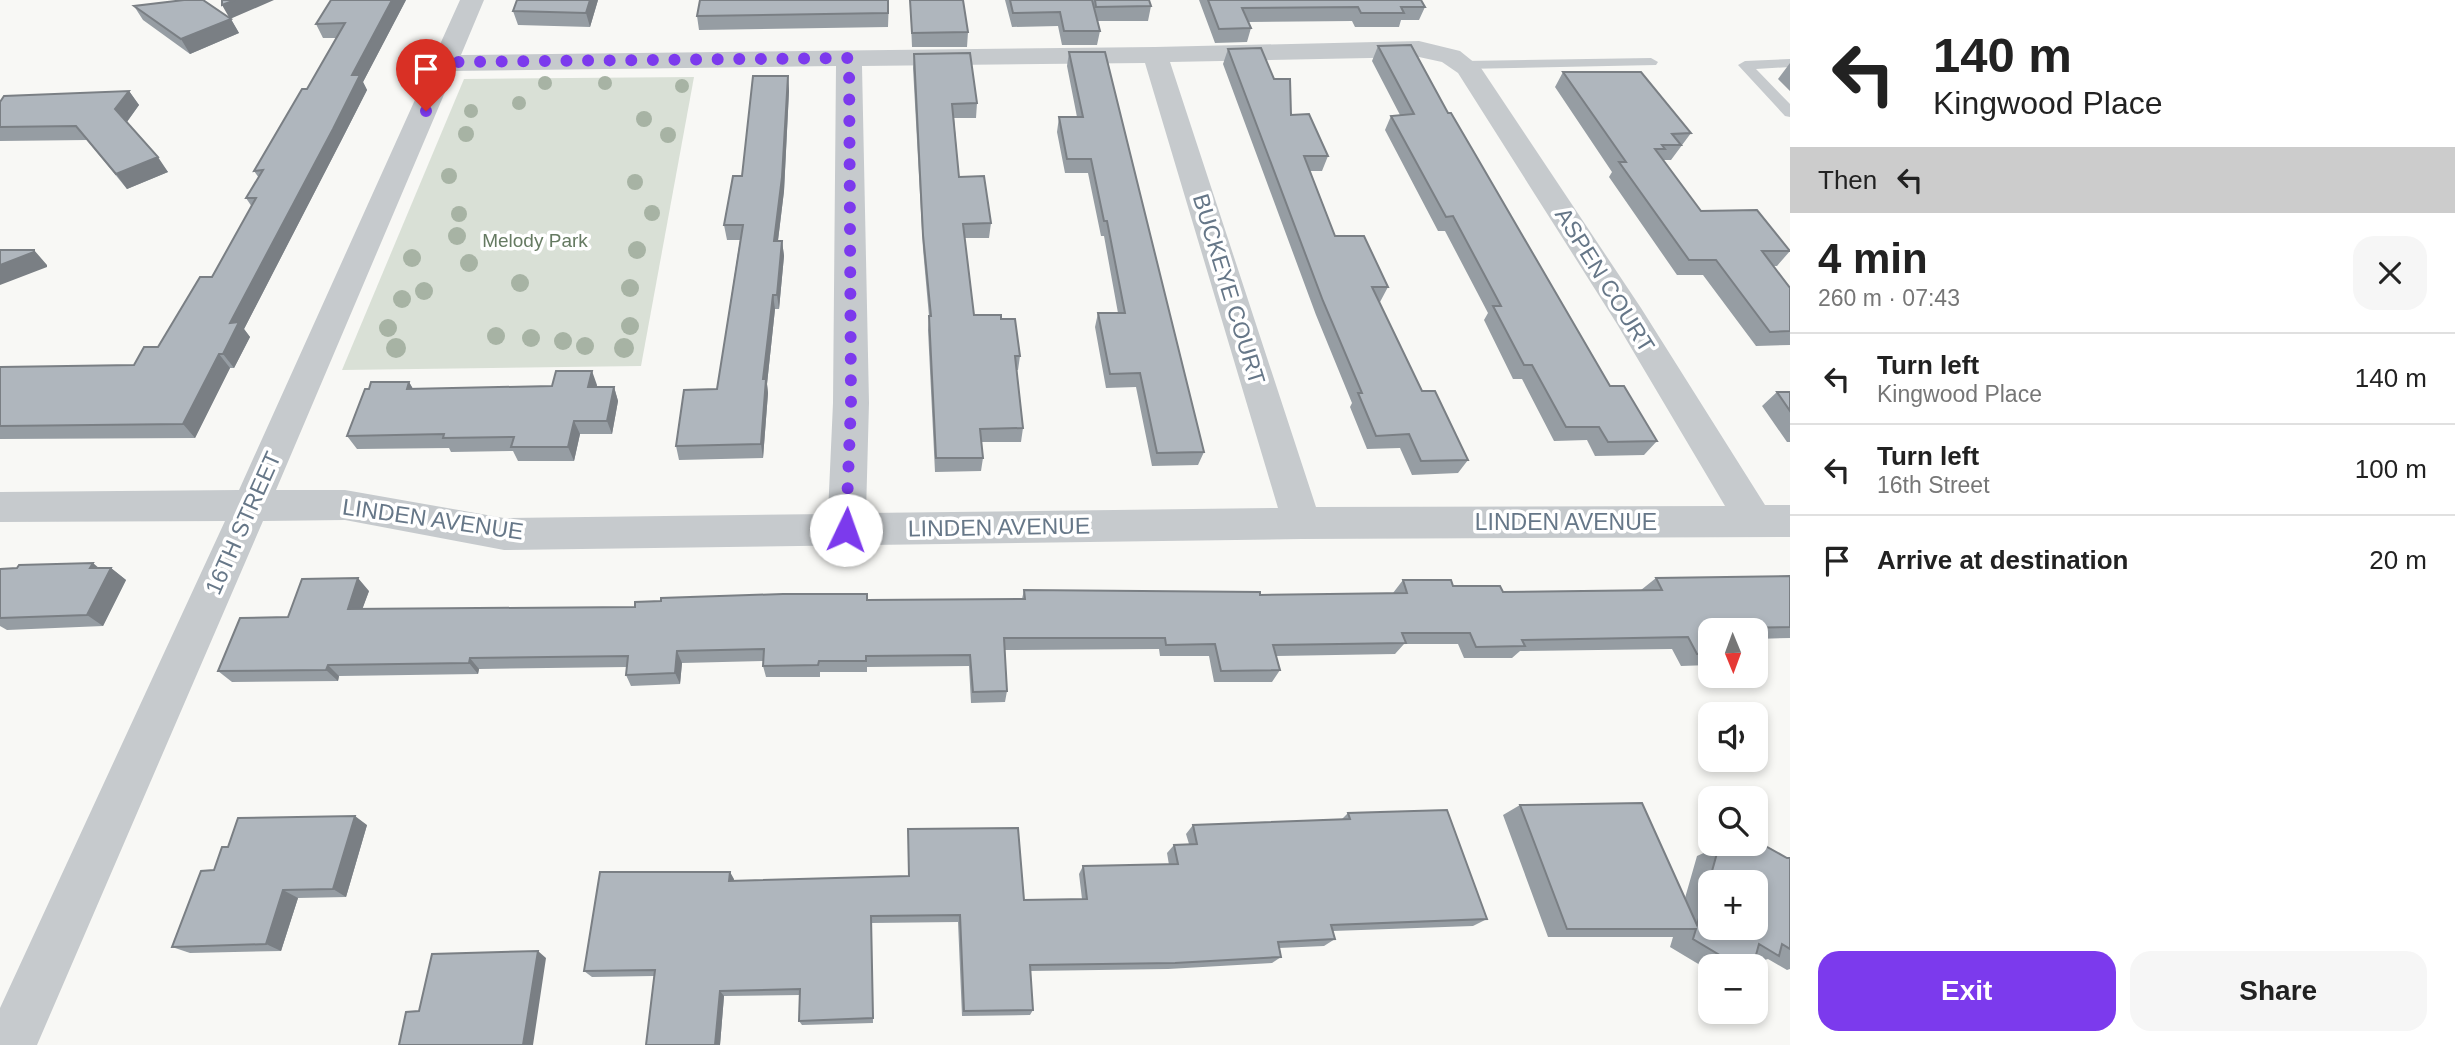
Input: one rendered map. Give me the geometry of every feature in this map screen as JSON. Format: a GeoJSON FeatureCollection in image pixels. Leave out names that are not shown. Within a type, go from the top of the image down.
{"type":"FeatureCollection","features":[{"type":"Feature","properties":{"kind":"street","name":"16TH STREET"},"geometry":{"type":"LineString","coordinates":[[10,1045],[16,993],[252,503],[472,0]]}},
{"type":"Feature","properties":{"kind":"street"},"geometry":{"type":"LineString","coordinates":[[447,62],[1155,55],[1419,49],[1453,58]]}},
{"type":"Feature","properties":{"kind":"street","name":"BUCKEYE COURT"},"geometry":{"type":"LineString","coordinates":[[1155,55],[1302,523]]}},
{"type":"Feature","properties":{"kind":"street"},"geometry":{"type":"LineString","coordinates":[[846,530],[851,403],[849,58]]}},
{"type":"Feature","properties":{"kind":"street","name":"ASPEN COURT"},"geometry":{"type":"LineString","coordinates":[[1453,58],[1772,521]]}},
{"type":"Feature","properties":{"kind":"street","name":"LINDEN AVENUE"},"geometry":{"type":"LineString","coordinates":[[0,507],[252,503],[345,505],[504,534],[1302,523],[1772,521]]}},
{"type":"Feature","properties":{"kind":"lane"},"geometry":{"type":"LineString","coordinates":[[1453,58],[1651,62]]}},
{"type":"Feature","properties":{"kind":"lane"},"geometry":{"type":"LineString","coordinates":[[1790,63],[1745,65],[1790,113]]}},
{"type":"Feature","properties":{"kind":"green space","name":"Melody Park"},"geometry":{"type":"Polygon","coordinates":[[[694,77],[641,366],[342,370],[464,79],[694,77]]]}},
{"type":"Feature","properties":{"kind":"building"},"geometry":{"type":"Polygon","coordinates":[[[203,0],[231,19],[181,39],[134,6],[203,0]]]}},
{"type":"Feature","properties":{"kind":"building"},"geometry":{"type":"Polygon","coordinates":[[[222,0],[235,0],[222,5],[222,0]]]}},
{"type":"Feature","properties":{"kind":"building"},"geometry":{"type":"Polygon","coordinates":[[[331,0],[392,0],[352,75],[360,75],[333,129],[230,323],[239,322],[223,354],[219,354],[183,424],[0,426],[0,367],[134,365],[144,347],[158,347],[200,277],[212,277],[256,198],[246,198],[263,170],[254,171],[302,89],[307,89],[345,23],[316,24],[331,0]]]}},
{"type":"Feature","properties":{"kind":"building"},"geometry":{"type":"Polygon","coordinates":[[[517,0],[590,0],[586,13],[513,11],[517,0]]]}},
{"type":"Feature","properties":{"kind":"building"},"geometry":{"type":"Polygon","coordinates":[[[700,0],[888,0],[888,13],[697,16],[700,0]]]}},
{"type":"Feature","properties":{"kind":"building"},"geometry":{"type":"Polygon","coordinates":[[[910,0],[963,0],[968,32],[912,33],[910,0]]]}},
{"type":"Feature","properties":{"kind":"building"},"geometry":{"type":"Polygon","coordinates":[[[1010,0],[1092,0],[1100,31],[1064,31],[1060,12],[1013,13],[1010,0]]]}},
{"type":"Feature","properties":{"kind":"building"},"geometry":{"type":"Polygon","coordinates":[[[1095,0],[1149,0],[1151,6],[1096,7],[1095,0]]]}},
{"type":"Feature","properties":{"kind":"building"},"geometry":{"type":"Polygon","coordinates":[[[1208,0],[1421,0],[1425,7],[1401,7],[1404,13],[1361,13],[1358,7],[1242,8],[1251,28],[1219,29],[1208,0]]]}},
{"type":"Feature","properties":{"kind":"building"},"geometry":{"type":"Polygon","coordinates":[[[1411,45],[1448,113],[1451,113],[1610,386],[1624,386],[1657,441],[1608,442],[1599,427],[1566,427],[1532,365],[1524,365],[1493,306],[1501,306],[1453,216],[1446,217],[1391,116],[1414,114],[1378,46],[1411,45]]]}},
{"type":"Feature","properties":{"kind":"building"},"geometry":{"type":"Polygon","coordinates":[[[1261,48],[1274,79],[1290,79],[1291,115],[1309,114],[1328,156],[1304,156],[1335,236],[1364,236],[1388,287],[1372,287],[1422,391],[1435,391],[1468,460],[1421,461],[1409,434],[1376,436],[1358,393],[1362,393],[1323,301],[1228,49],[1261,48]]]}},
{"type":"Feature","properties":{"kind":"building"},"geometry":{"type":"Polygon","coordinates":[[[1069,52],[1105,52],[1204,452],[1157,453],[1140,373],[1110,374],[1098,313],[1125,313],[1107,221],[1104,221],[1091,159],[1067,159],[1059,117],[1083,117],[1069,52]]]}},
{"type":"Feature","properties":{"kind":"building"},"geometry":{"type":"Polygon","coordinates":[[[970,53],[977,103],[952,104],[959,177],[984,176],[991,223],[963,224],[974,315],[1001,315],[1001,319],[1015,319],[1020,356],[1015,356],[1023,428],[980,429],[983,458],[936,458],[931,316],[923,235],[914,54],[970,53]]]}},
{"type":"Feature","properties":{"kind":"building"},"geometry":{"type":"Polygon","coordinates":[[[1563,72],[1641,72],[1691,133],[1672,134],[1681,145],[1662,145],[1665,149],[1655,149],[1701,211],[1757,210],[1790,251],[1762,251],[1790,288],[1790,331],[1770,332],[1716,260],[1689,260],[1619,162],[1626,162],[1563,72]]]}},
{"type":"Feature","properties":{"kind":"building"},"geometry":{"type":"Polygon","coordinates":[[[753,76],[788,76],[782,177],[774,241],[782,241],[777,295],[773,295],[763,379],[766,379],[761,444],[676,446],[684,390],[717,389],[743,225],[724,225],[733,176],[742,176],[753,76]]]}},
{"type":"Feature","properties":{"kind":"building"},"geometry":{"type":"Polygon","coordinates":[[[129,91],[115,109],[158,157],[116,174],[76,126],[0,127],[0,102],[4,96],[129,91]]]}},
{"type":"Feature","properties":{"kind":"building"},"geometry":{"type":"Polygon","coordinates":[[[0,250],[34,250],[34,252],[0,265],[0,250]]]}},
{"type":"Feature","properties":{"kind":"building"},"geometry":{"type":"Polygon","coordinates":[[[556,371],[592,371],[588,387],[614,387],[607,421],[574,421],[568,447],[511,447],[514,437],[443,438],[444,434],[347,436],[365,389],[369,389],[371,382],[409,382],[407,389],[552,386],[556,371]]]}},
{"type":"Feature","properties":{"kind":"building"},"geometry":{"type":"Polygon","coordinates":[[[1777,392],[1790,392],[1790,411],[1777,392]]]}},
{"type":"Feature","properties":{"kind":"building"},"geometry":{"type":"Polygon","coordinates":[[[93,563],[90,568],[111,568],[87,615],[0,618],[0,569],[17,568],[19,565],[93,563]]]}},
{"type":"Feature","properties":{"kind":"building"},"geometry":{"type":"Polygon","coordinates":[[[1790,576],[1790,627],[1768,627],[1768,618],[1698,618],[1698,654],[1688,637],[1522,640],[1525,646],[1476,647],[1470,633],[1402,633],[1406,643],[1273,645],[1280,670],[1221,671],[1215,644],[1166,645],[1165,638],[1004,638],[1007,691],[973,692],[970,655],[866,656],[866,661],[819,661],[818,665],[763,666],[764,649],[677,651],[675,673],[626,675],[628,656],[470,658],[469,663],[328,665],[326,670],[218,671],[240,618],[288,617],[302,579],[358,578],[348,609],[635,607],[635,602],[661,601],[661,598],[783,594],[867,594],[867,600],[1025,599],[1024,590],[1260,592],[1260,595],[1407,593],[1403,580],[1451,580],[1453,586],[1500,586],[1503,592],[1662,590],[1656,578],[1790,576]]]}},
{"type":"Feature","properties":{"kind":"building"},"geometry":{"type":"Polygon","coordinates":[[[1642,803],[1697,925],[1698,921],[1698,940],[1768,940],[1768,870],[1712,870],[1716,856],[1768,856],[1768,847],[1790,858],[1790,949],[1782,944],[1779,956],[1759,944],[1756,954],[1718,954],[1693,939],[1696,929],[1567,929],[1520,805],[1642,803]]]}},
{"type":"Feature","properties":{"kind":"building"},"geometry":{"type":"Polygon","coordinates":[[[1447,810],[1487,919],[1331,925],[1335,939],[1278,942],[1281,957],[1175,963],[1030,965],[1033,1010],[964,1011],[960,915],[871,916],[873,1018],[799,1021],[800,989],[720,991],[715,1045],[646,1045],[655,970],[584,971],[600,872],[730,872],[729,881],[909,876],[908,829],[1018,828],[1024,900],[1087,899],[1083,866],[1178,864],[1174,845],[1197,844],[1193,825],[1350,819],[1348,813],[1447,810]]]}},
{"type":"Feature","properties":{"kind":"building"},"geometry":{"type":"Polygon","coordinates":[[[355,816],[333,889],[283,890],[266,944],[172,947],[201,871],[214,870],[222,847],[228,847],[238,818],[355,816]]]}},
{"type":"Feature","properties":{"kind":"building"},"geometry":{"type":"Polygon","coordinates":[[[538,951],[523,1045],[399,1045],[406,1012],[419,1011],[432,954],[538,951]]]}},
{"type":"Feature","properties":{"kind":"route"},"geometry":{"type":"LineString","coordinates":[[426,111],[447,62],[849,58],[851,403],[846,530]]}}]}
